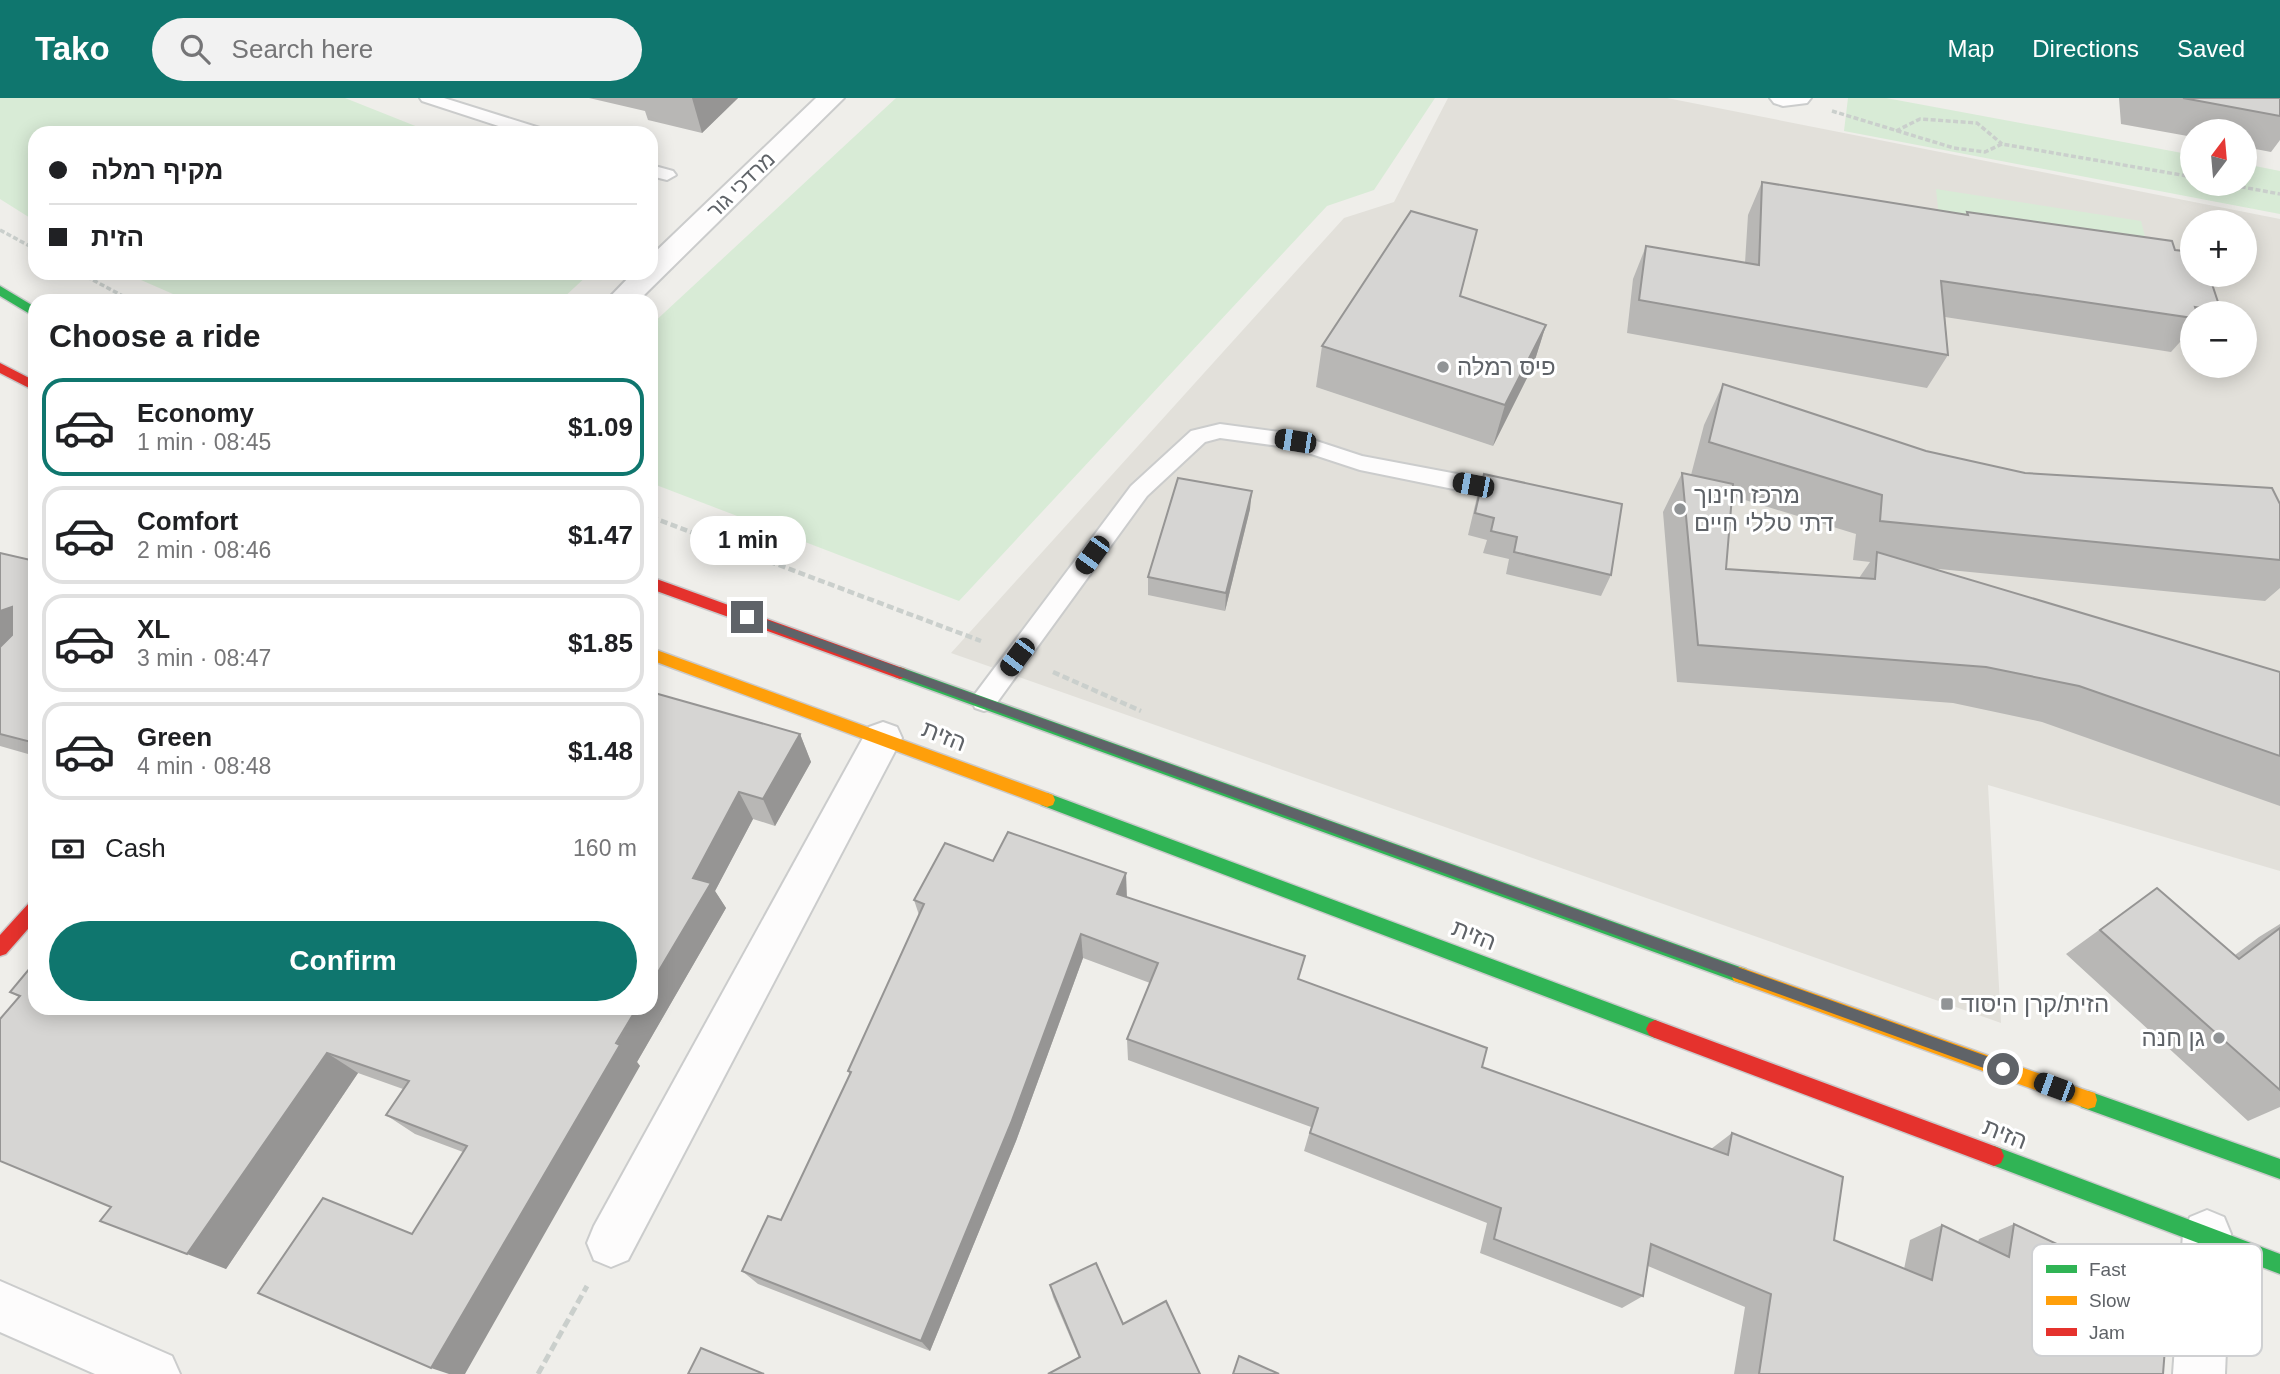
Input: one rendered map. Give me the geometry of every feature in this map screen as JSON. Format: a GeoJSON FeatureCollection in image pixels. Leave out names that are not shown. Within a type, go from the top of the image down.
{"type":"FeatureCollection","features":[{"type":"Feature","properties":{"kind":"main road"},"geometry":{"type":"LineString","coordinates":[[0,290],[28,308]]}},
{"type":"Feature","properties":{"kind":"main road"},"geometry":{"type":"LineString","coordinates":[[0,367],[28,383]]}},
{"type":"Feature","properties":{"kind":"main road","name":"הזית"},"geometry":{"type":"LineString","coordinates":[[658,585],[2280,1169]]}},
{"type":"Feature","properties":{"kind":"main road","name":"הזית"},"geometry":{"type":"LineString","coordinates":[[658,657],[883,738],[2231,1244]]}},
{"type":"Feature","properties":{"kind":"main road"},"geometry":{"type":"LineString","coordinates":[[0,948],[28,916]]}},
{"type":"Feature","properties":{"kind":"main road","name":"הזית"},"geometry":{"type":"LineString","coordinates":[[2262,1257],[2280,1264]]}},
{"type":"Feature","properties":{"kind":"street","name":"מרדכי גור"},"geometry":{"type":"LineString","coordinates":[[658,266],[831,98]]}},
{"type":"Feature","properties":{"kind":"street"},"geometry":{"type":"LineString","coordinates":[[1783,98],[1798,98]]}},
{"type":"Feature","properties":{"kind":"street","name":"מרדכי גור"},"geometry":{"type":"LineString","coordinates":[[628,294],[644,280]]}},
{"type":"Feature","properties":{"kind":"street"},"geometry":{"type":"LineString","coordinates":[[611,1243],[883,738]]}},
{"type":"Feature","properties":{"kind":"street"},"geometry":{"type":"LineString","coordinates":[[2206,1244],[2207,1234]]}},
{"type":"Feature","properties":{"kind":"street"},"geometry":{"type":"LineString","coordinates":[[0,1306],[154,1374]]}},
{"type":"Feature","properties":{"kind":"street"},"geometry":{"type":"LineString","coordinates":[[2199,1374],[2200,1356]]}},
{"type":"Feature","properties":{"kind":"lane"},"geometry":{"type":"LineString","coordinates":[[428,98],[515,126]]}},
{"type":"Feature","properties":{"kind":"lane"},"geometry":{"type":"LineString","coordinates":[[984,701],[1139,491],[1198,436],[1220,431],[1295,441],[1360,463],[1473,485]]}},
{"type":"Feature","properties":{"kind":"path"},"geometry":{"type":"LineString","coordinates":[[1798,98],[1954,148],[1984,152],[2002,144]]}},
{"type":"Feature","properties":{"kind":"path"},"geometry":{"type":"LineString","coordinates":[[1896,131],[1920,119],[1977,123],[2002,144],[2180,175]]}},
{"type":"Feature","properties":{"kind":"path"},"geometry":{"type":"LineString","coordinates":[[2258,190],[2280,194]]}},
{"type":"Feature","properties":{"kind":"path"},"geometry":{"type":"LineString","coordinates":[[0,230],[28,245]]}},
{"type":"Feature","properties":{"kind":"path"},"geometry":{"type":"LineString","coordinates":[[93,280],[119,294]]}},
{"type":"Feature","properties":{"kind":"path"},"geometry":{"type":"LineString","coordinates":[[538,1374],[611,1243]]}},
{"type":"Feature","properties":{"kind":"shaded area","name":"מרכז חינוך דתי טללי חיים"},"geometry":{"type":"Polygon","coordinates":[[[1448,98],[1667,98],[2234,210],[2180,210],[2180,287],[2257,287],[2257,214],[2280,219],[2280,871],[1988,785],[2001,1023],[951,653],[1344,218],[1394,202],[1448,98]]]}},
{"type":"Feature","properties":{"kind":"green space"},"geometry":{"type":"Polygon","coordinates":[[[0,98],[345,98],[415,126],[28,126],[28,217],[0,199],[0,98]]]}},
{"type":"Feature","properties":{"kind":"green space"},"geometry":{"type":"Polygon","coordinates":[[[896,98],[1435,98],[1374,190],[1327,206],[959,601],[658,486],[658,319],[896,98]]]}},
{"type":"Feature","properties":{"kind":"green space"},"geometry":{"type":"Polygon","coordinates":[[[1848,98],[1886,98],[2180,153],[2180,195],[1844,131],[1848,98]]]}},
{"type":"Feature","properties":{"kind":"green space"},"geometry":{"type":"Polygon","coordinates":[[[2258,167],[2280,171],[2280,214],[2185,196],[2258,196],[2258,167]]]}},
{"type":"Feature","properties":{"kind":"green space"},"geometry":{"type":"Polygon","coordinates":[[[1936,189],[2141,221],[2153,269],[1941,236],[1936,189]]]}},
{"type":"Feature","properties":{"kind":"green space"},"geometry":{"type":"Polygon","coordinates":[[[141,280],[582,280],[568,294],[173,294],[141,280]]]}},
{"type":"Feature","properties":{"kind":"building"},"geometry":{"type":"Polygon","coordinates":[[[2183,98],[2280,98],[2280,116],[2183,98]]]}},
{"type":"Feature","properties":{"kind":"building"},"geometry":{"type":"Polygon","coordinates":[[[1762,182],[1968,215],[1967,212],[2172,241],[2175,250],[2180,251],[2180,287],[2213,287],[2218,301],[2180,301],[2180,316],[1941,281],[1948,355],[1639,300],[1646,246],[1759,265],[1762,182]]]}},
{"type":"Feature","properties":{"kind":"building"},"geometry":{"type":"Polygon","coordinates":[[[1411,211],[1477,230],[1460,296],[1546,325],[1505,405],[1322,346],[1411,211]]]}},
{"type":"Feature","properties":{"kind":"building"},"geometry":{"type":"Polygon","coordinates":[[[1723,384],[1926,451],[2025,473],[2272,488],[2280,504],[2280,560],[1880,521],[1882,495],[1709,442],[1723,384]]]}},
{"type":"Feature","properties":{"kind":"building"},"geometry":{"type":"Polygon","coordinates":[[[1682,473],[1733,484],[1726,569],[1875,579],[1877,552],[2280,672],[2280,756],[2079,686],[1986,667],[1698,645],[1682,473]]]}},
{"type":"Feature","properties":{"kind":"building"},"geometry":{"type":"Polygon","coordinates":[[[1484,474],[1622,504],[1611,575],[1514,552],[1517,537],[1491,531],[1494,518],[1475,513],[1484,474]]]}},
{"type":"Feature","properties":{"kind":"building"},"geometry":{"type":"Polygon","coordinates":[[[1178,478],[1252,491],[1226,593],[1148,577],[1178,478]]]}},
{"type":"Feature","properties":{"kind":"building"},"geometry":{"type":"Polygon","coordinates":[[[0,553],[28,559],[28,741],[0,734],[0,647],[12,635],[12,607],[0,611],[0,553]]]}},
{"type":"Feature","properties":{"kind":"building"},"geometry":{"type":"Polygon","coordinates":[[[658,694],[800,734],[763,799],[739,792],[693,878],[711,883],[658,972],[658,694]]]}},
{"type":"Feature","properties":{"kind":"building"},"geometry":{"type":"Polygon","coordinates":[[[1008,832],[1126,873],[1117,894],[1305,956],[1298,979],[1487,1048],[1482,1067],[1728,1155],[1732,1133],[1843,1177],[1834,1240],[1932,1280],[1942,1225],[2009,1257],[2014,1224],[2057,1244],[2032,1244],[2032,1356],[2164,1356],[2163,1374],[1759,1374],[1771,1294],[1651,1244],[1643,1296],[1494,1239],[1501,1208],[1310,1133],[1318,1108],[1127,1039],[1158,963],[1081,934],[1011,1123],[921,1341],[742,1271],[768,1216],[781,1220],[851,1072],[848,1071],[924,904],[914,900],[945,843],[993,861],[1008,832]]]}},
{"type":"Feature","properties":{"kind":"building"},"geometry":{"type":"Polygon","coordinates":[[[2157,888],[2239,959],[2280,928],[2280,1090],[2100,930],[2157,888]]]}},
{"type":"Feature","properties":{"kind":"building"},"geometry":{"type":"Polygon","coordinates":[[[28,970],[28,1015],[633,1015],[616,1043],[620,1045],[431,1368],[258,1293],[323,1198],[412,1234],[467,1146],[386,1115],[409,1081],[327,1053],[187,1254],[100,1221],[111,1207],[0,1161],[0,1019],[20,996],[10,992],[28,970]]]}},
{"type":"Feature","properties":{"kind":"building"},"geometry":{"type":"Polygon","coordinates":[[[1096,1263],[1123,1324],[1166,1301],[1200,1374],[1048,1374],[1080,1357],[1050,1285],[1096,1263]]]}},
{"type":"Feature","properties":{"kind":"building"},"geometry":{"type":"Polygon","coordinates":[[[701,1348],[764,1374],[688,1374],[701,1348]]]}},
{"type":"Feature","properties":{"kind":"building"},"geometry":{"type":"Polygon","coordinates":[[[1239,1356],[1279,1374],[1233,1374],[1239,1356]]]}},
{"type":"Feature","properties":{"kind":"traffic: fast"},"geometry":{"type":"LineString","coordinates":[[0,290],[28,308]]}},
{"type":"Feature","properties":{"kind":"traffic: fast"},"geometry":{"type":"LineString","coordinates":[[900,673],[1740,975]]}},
{"type":"Feature","properties":{"kind":"traffic: fast"},"geometry":{"type":"LineString","coordinates":[[1047,800],[1655,1029]]}},
{"type":"Feature","properties":{"kind":"traffic: fast"},"geometry":{"type":"LineString","coordinates":[[2088,1100],[2280,1169]]}},
{"type":"Feature","properties":{"kind":"traffic: fast"},"geometry":{"type":"LineString","coordinates":[[1994,1156],[2227,1244]]}},
{"type":"Feature","properties":{"kind":"traffic: fast"},"geometry":{"type":"LineString","coordinates":[[2262,1257],[2280,1264]]}},
{"type":"Feature","properties":{"kind":"traffic: slow"},"geometry":{"type":"LineString","coordinates":[[658,657],[1047,800]]}},
{"type":"Feature","properties":{"kind":"traffic: slow"},"geometry":{"type":"LineString","coordinates":[[1740,975],[2088,1100]]}},
{"type":"Feature","properties":{"kind":"traffic: jam"},"geometry":{"type":"LineString","coordinates":[[0,367],[28,383]]}},
{"type":"Feature","properties":{"kind":"traffic: jam"},"geometry":{"type":"LineString","coordinates":[[658,586],[900,673]]}},
{"type":"Feature","properties":{"kind":"traffic: jam"},"geometry":{"type":"LineString","coordinates":[[0,948],[28,916]]}},
{"type":"Feature","properties":{"kind":"traffic: jam"},"geometry":{"type":"LineString","coordinates":[[1655,1029],[1994,1156]]}},
{"type":"Feature","properties":{"kind":"place","name":"פיס רמלה"},"geometry":{"type":"Point","coordinates":[1443,367]}},
{"type":"Feature","properties":{"kind":"place","name":"מרכז חינוך דתי טללי חיים"},"geometry":{"type":"Point","coordinates":[1680,509]}},
{"type":"Feature","properties":{"kind":"place","name":"הזית/קרן היסוד"},"geometry":{"type":"Point","coordinates":[1947,1004]}},
{"type":"Feature","properties":{"kind":"place","name":"גן חנה"},"geometry":{"type":"Point","coordinates":[2219,1038]}},
{"type":"Feature","properties":{"kind":"route"},"geometry":{"type":"LineString","coordinates":[[747,617],[2003,1069]]}}]}
